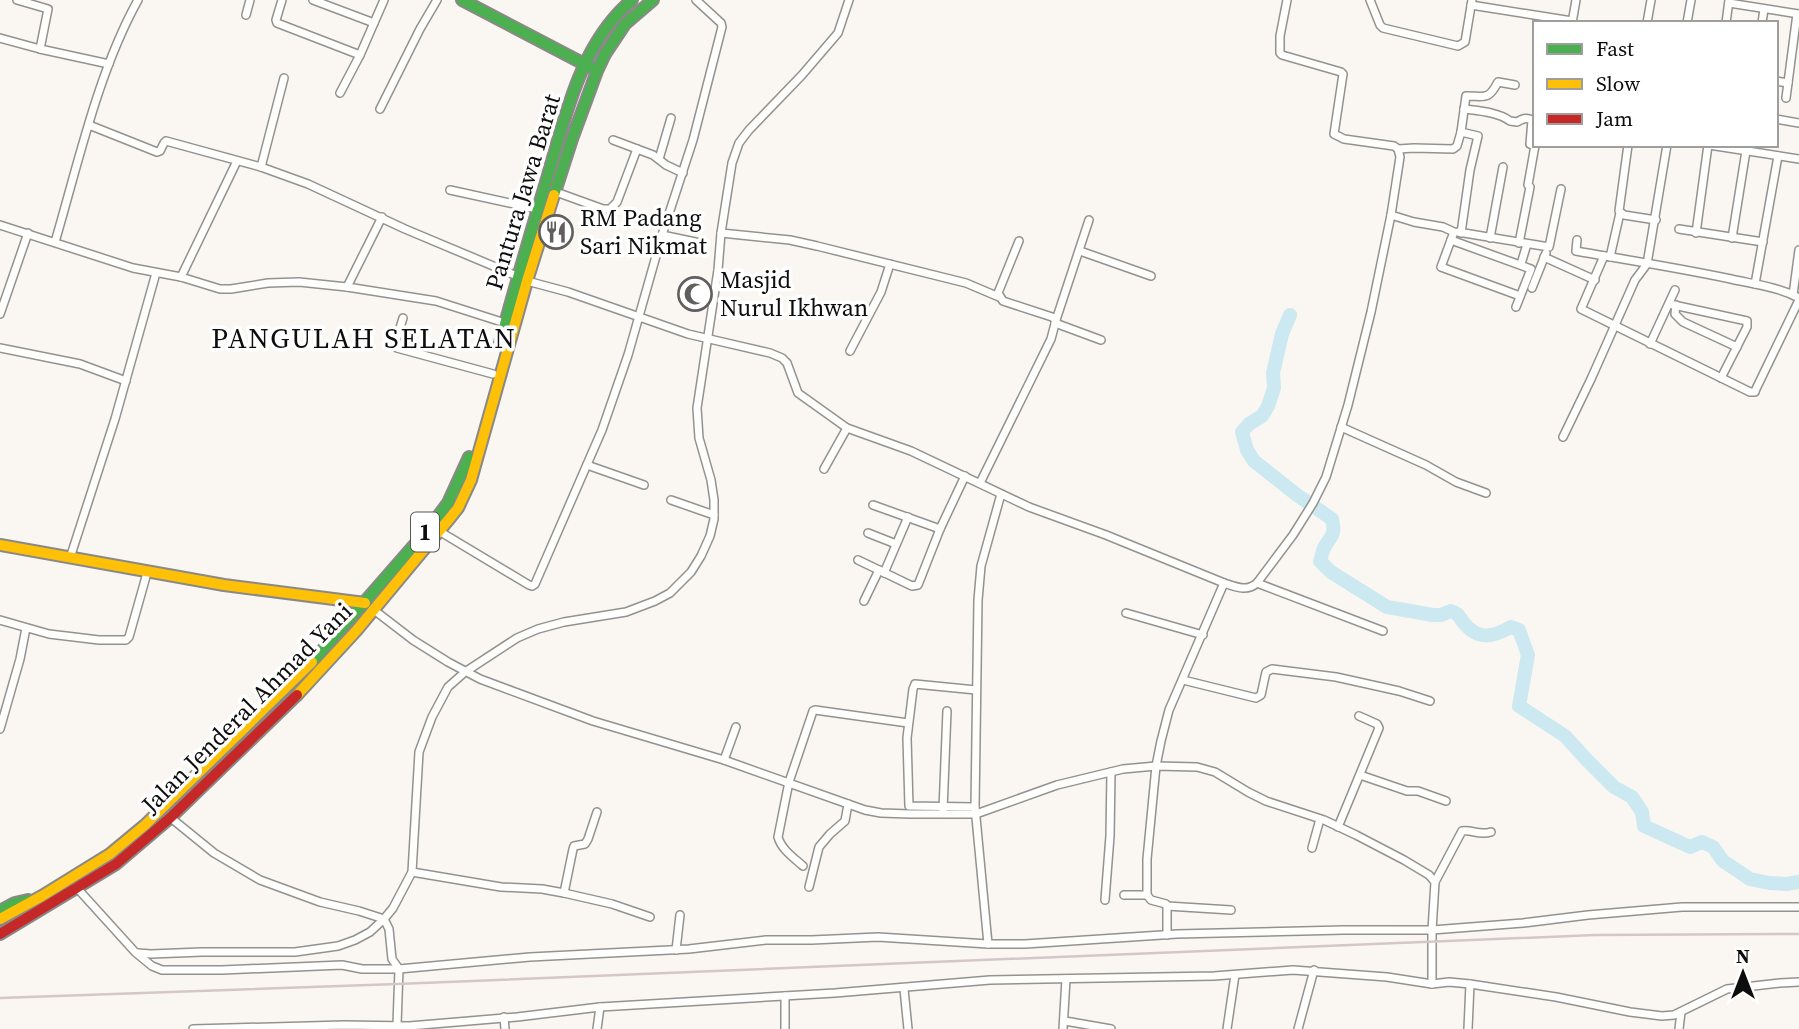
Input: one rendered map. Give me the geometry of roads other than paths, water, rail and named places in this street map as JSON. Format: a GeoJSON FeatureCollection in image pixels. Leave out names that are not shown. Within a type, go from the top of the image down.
{"type":"FeatureCollection","features":[{"type":"Feature","properties":{"kind":"main road"},"geometry":{"type":"LineString","coordinates":[[462,0],[597,71]]}},
{"type":"Feature","properties":{"kind":"main road","name":"Pantura Jawa Barat"},"geometry":{"type":"LineString","coordinates":[[0,919],[42,900],[110,855],[172,800],[369,607],[448,503],[471,450],[505,323],[523,279],[538,209],[585,65],[602,32],[632,0]]}},
{"type":"Feature","properties":{"kind":"main road","name":"Jalan Jenderal Ahmad Yani"},"geometry":{"type":"LineString","coordinates":[[0,934],[42,900],[78,889],[117,864],[170,818],[312,680],[369,607],[458,508],[471,480],[523,279],[597,71],[625,24],[653,0]]}},
{"type":"Feature","properties":{"kind":"main road"},"geometry":{"type":"LineString","coordinates":[[0,545],[147,573],[369,607]]}},
{"type":"Feature","properties":{"kind":"main road"},"geometry":{"type":"LineString","coordinates":[[0,911],[21,901],[42,900]]}},
{"type":"Feature","properties":{"kind":"street"},"geometry":{"type":"LineString","coordinates":[[17,0],[48,9],[40,49]]}},
{"type":"Feature","properties":{"kind":"street"},"geometry":{"type":"LineString","coordinates":[[55,242],[109,64],[138,0]]}},
{"type":"Feature","properties":{"kind":"street"},"geometry":{"type":"LineString","coordinates":[[246,15],[250,0]]}},
{"type":"Feature","properties":{"kind":"street"},"geometry":{"type":"LineString","coordinates":[[282,0],[277,23],[360,55]]}},
{"type":"Feature","properties":{"kind":"street"},"geometry":{"type":"LineString","coordinates":[[313,0],[374,23]]}},
{"type":"Feature","properties":{"kind":"street"},"geometry":{"type":"LineString","coordinates":[[340,93],[384,0]]}},
{"type":"Feature","properties":{"kind":"street"},"geometry":{"type":"LineString","coordinates":[[380,110],[420,29],[438,0]]}},
{"type":"Feature","properties":{"kind":"street"},"geometry":{"type":"LineString","coordinates":[[439,531],[532,586],[540,572],[602,430],[628,355],[706,91],[722,27],[696,0]]}},
{"type":"Feature","properties":{"kind":"street"},"geometry":{"type":"LineString","coordinates":[[135,952],[295,952],[338,946],[370,932],[399,899],[412,872],[419,752],[432,717],[448,687],[465,672],[517,638],[564,622],[626,612],[655,601],[670,593],[691,572],[710,536],[714,515],[711,480],[699,438],[696,408],[732,163],[740,143],[760,117],[838,33],[849,0]]}},
{"type":"Feature","properties":{"kind":"street"},"geometry":{"type":"LineString","coordinates":[[1287,0],[1280,36],[1280,53],[1343,74],[1334,134],[1344,139],[1394,146],[1398,149],[1453,149],[1461,132],[1466,96],[1489,95],[1498,82],[1515,85]]}},
{"type":"Feature","properties":{"kind":"street"},"geometry":{"type":"LineString","coordinates":[[1370,0],[1383,28],[1458,46],[1465,42],[1472,2],[1567,21]]}},
{"type":"Feature","properties":{"kind":"street"},"geometry":{"type":"LineString","coordinates":[[1572,21],[1576,0]]}},
{"type":"Feature","properties":{"kind":"street"},"geometry":{"type":"LineString","coordinates":[[1647,21],[1651,0]]}},
{"type":"Feature","properties":{"kind":"street"},"geometry":{"type":"LineString","coordinates":[[1687,21],[1691,0]]}},
{"type":"Feature","properties":{"kind":"street"},"geometry":{"type":"LineString","coordinates":[[1726,21],[1729,1],[1798,14],[1786,98]]}},
{"type":"Feature","properties":{"kind":"street"},"geometry":{"type":"LineString","coordinates":[[1762,21],[1764,9]]}},
{"type":"Feature","properties":{"kind":"street"},"geometry":{"type":"LineString","coordinates":[[0,38],[109,64]]}},
{"type":"Feature","properties":{"kind":"street"},"geometry":{"type":"LineString","coordinates":[[261,167],[284,78]]}},
{"type":"Feature","properties":{"kind":"street"},"geometry":{"type":"LineString","coordinates":[[1778,81],[1788,83]]}},
{"type":"Feature","properties":{"kind":"street"},"geometry":{"type":"LineString","coordinates":[[1464,109],[1486,112],[1510,121],[1532,120],[1530,144],[1533,145]]}},
{"type":"Feature","properties":{"kind":"street"},"geometry":{"type":"LineString","coordinates":[[659,159],[671,118]]}},
{"type":"Feature","properties":{"kind":"street"},"geometry":{"type":"LineString","coordinates":[[1778,119],[1799,122]]}},
{"type":"Feature","properties":{"kind":"street"},"geometry":{"type":"LineString","coordinates":[[89,125],[157,152],[166,141],[261,167],[308,184],[523,279],[568,292],[664,327],[782,358],[789,367],[798,393],[847,428],[911,451],[1029,507],[1244,589],[1257,583],[1293,535],[1326,477],[1370,312],[1391,215],[1400,157],[1398,149]]}},
{"type":"Feature","properties":{"kind":"street"},"geometry":{"type":"LineString","coordinates":[[1461,132],[1478,136],[1455,235],[1441,267],[1521,296]]}},
{"type":"Feature","properties":{"kind":"street"},"geometry":{"type":"LineString","coordinates":[[613,141],[659,159],[683,173]]}},
{"type":"Feature","properties":{"kind":"street"},"geometry":{"type":"LineString","coordinates":[[1521,264],[1528,186],[1535,147]]}},
{"type":"Feature","properties":{"kind":"street"},"geometry":{"type":"LineString","coordinates":[[1628,147],[1618,205],[1620,213],[1607,256],[1581,309],[1750,392],[1755,391],[1797,297],[1799,250]]}},
{"type":"Feature","properties":{"kind":"street"},"geometry":{"type":"LineString","coordinates":[[1563,437],[1635,280],[1647,264],[1667,147]]}},
{"type":"Feature","properties":{"kind":"street"},"geometry":{"type":"LineString","coordinates":[[1696,233],[1708,147]]}},
{"type":"Feature","properties":{"kind":"street"},"geometry":{"type":"LineString","coordinates":[[1721,147],[1799,159]]}},
{"type":"Feature","properties":{"kind":"street"},"geometry":{"type":"LineString","coordinates":[[556,192],[603,209],[610,209],[617,202],[637,149]]}},
{"type":"Feature","properties":{"kind":"street"},"geometry":{"type":"LineString","coordinates":[[1732,238],[1746,151]]}},
{"type":"Feature","properties":{"kind":"street"},"geometry":{"type":"LineString","coordinates":[[1755,284],[1778,156]]}},
{"type":"Feature","properties":{"kind":"street"},"geometry":{"type":"LineString","coordinates":[[181,277],[237,161]]}},
{"type":"Feature","properties":{"kind":"street"},"geometry":{"type":"LineString","coordinates":[[1490,238],[1503,167]]}},
{"type":"Feature","properties":{"kind":"street"},"geometry":{"type":"LineString","coordinates":[[1455,235],[1549,247],[1561,189]]}},
{"type":"Feature","properties":{"kind":"street"},"geometry":{"type":"LineString","coordinates":[[450,190],[538,209]]}},
{"type":"Feature","properties":{"kind":"street"},"geometry":{"type":"LineString","coordinates":[[1620,213],[1656,219]]}},
{"type":"Feature","properties":{"kind":"street"},"geometry":{"type":"LineString","coordinates":[[1391,215],[1443,227],[1455,235],[1531,268],[1516,307]]}},
{"type":"Feature","properties":{"kind":"street"},"geometry":{"type":"LineString","coordinates":[[347,287],[382,217]]}},
{"type":"Feature","properties":{"kind":"street"},"geometry":{"type":"LineString","coordinates":[[980,484],[1051,339],[1089,220]]}},
{"type":"Feature","properties":{"kind":"street"},"geometry":{"type":"LineString","coordinates":[[0,225],[133,268],[181,277],[220,289],[299,282],[347,287],[436,301],[505,323]]}},
{"type":"Feature","properties":{"kind":"street"},"geometry":{"type":"LineString","coordinates":[[1679,229],[1763,242]]}},
{"type":"Feature","properties":{"kind":"street"},"geometry":{"type":"LineString","coordinates":[[0,314],[28,233]]}},
{"type":"Feature","properties":{"kind":"street"},"geometry":{"type":"LineString","coordinates":[[721,233],[790,240],[966,284],[1052,317],[1055,321],[1101,340]]}},
{"type":"Feature","properties":{"kind":"street"},"geometry":{"type":"LineString","coordinates":[[662,235],[700,243]]}},
{"type":"Feature","properties":{"kind":"street"},"geometry":{"type":"LineString","coordinates":[[1577,240],[1576,251],[1676,267],[1755,284],[1797,297]]}},
{"type":"Feature","properties":{"kind":"street"},"geometry":{"type":"LineString","coordinates":[[999,297],[1019,242]]}},
{"type":"Feature","properties":{"kind":"street"},"geometry":{"type":"LineString","coordinates":[[1080,251],[1151,276]]}},
{"type":"Feature","properties":{"kind":"street"},"geometry":{"type":"LineString","coordinates":[[1532,288],[1546,253],[1595,280]]}},
{"type":"Feature","properties":{"kind":"street"},"geometry":{"type":"LineString","coordinates":[[850,351],[881,292],[890,264]]}},
{"type":"Feature","properties":{"kind":"street"},"geometry":{"type":"LineString","coordinates":[[70,558],[126,381],[156,273]]}},
{"type":"Feature","properties":{"kind":"street"},"geometry":{"type":"LineString","coordinates":[[1650,344],[1672,304],[1675,290]]}},
{"type":"Feature","properties":{"kind":"street"},"geometry":{"type":"LineString","coordinates":[[1672,304],[1747,321],[1747,327],[1721,378]]}},
{"type":"Feature","properties":{"kind":"street"},"geometry":{"type":"LineString","coordinates":[[1672,304],[1675,314],[1683,322],[1737,346]]}},
{"type":"Feature","properties":{"kind":"street"},"geometry":{"type":"LineString","coordinates":[[403,318],[395,344],[397,348],[493,374]]}},
{"type":"Feature","properties":{"kind":"street"},"geometry":{"type":"LineString","coordinates":[[0,348],[80,364],[126,381]]}},
{"type":"Feature","properties":{"kind":"street"},"geometry":{"type":"LineString","coordinates":[[1341,427],[1426,465],[1456,482],[1486,493]]}},
{"type":"Feature","properties":{"kind":"street"},"geometry":{"type":"LineString","coordinates":[[824,469],[847,428]]}},
{"type":"Feature","properties":{"kind":"street"},"geometry":{"type":"LineString","coordinates":[[587,465],[644,485]]}},
{"type":"Feature","properties":{"kind":"street"},"geometry":{"type":"LineString","coordinates":[[858,561],[912,586],[918,585],[965,475]]}},
{"type":"Feature","properties":{"kind":"street"},"geometry":{"type":"LineString","coordinates":[[988,944],[976,810],[978,584],[1001,494]]}},
{"type":"Feature","properties":{"kind":"street"},"geometry":{"type":"LineString","coordinates":[[671,500],[714,515]]}},
{"type":"Feature","properties":{"kind":"street"},"geometry":{"type":"LineString","coordinates":[[873,505],[940,529]]}},
{"type":"Feature","properties":{"kind":"street"},"geometry":{"type":"LineString","coordinates":[[864,601],[908,517]]}},
{"type":"Feature","properties":{"kind":"street"},"geometry":{"type":"LineString","coordinates":[[868,533],[896,544]]}},
{"type":"Feature","properties":{"kind":"street"},"geometry":{"type":"LineString","coordinates":[[0,620],[49,634],[99,640],[126,639],[147,573]]}},
{"type":"Feature","properties":{"kind":"street"},"geometry":{"type":"LineString","coordinates":[[1224,583],[1165,723],[1156,766],[1147,859],[1147,895],[1151,900],[1167,906],[1231,910]]}},
{"type":"Feature","properties":{"kind":"street"},"geometry":{"type":"LineString","coordinates":[[1257,583],[1383,631]]}},
{"type":"Feature","properties":{"kind":"street"},"geometry":{"type":"LineString","coordinates":[[369,607],[413,640],[465,672],[516,693],[881,813],[976,810],[1057,785],[1111,772],[1156,766],[1186,766],[1215,772],[1266,801],[1338,827],[1404,860],[1429,875],[1435,882]]}},
{"type":"Feature","properties":{"kind":"street"},"geometry":{"type":"LineString","coordinates":[[1126,613],[1203,635]]}},
{"type":"Feature","properties":{"kind":"street"},"geometry":{"type":"LineString","coordinates":[[0,729],[26,628]]}},
{"type":"Feature","properties":{"kind":"street"},"geometry":{"type":"LineString","coordinates":[[1183,680],[1256,698],[1261,695],[1265,685],[1266,672],[1272,669],[1336,677],[1430,701]]}},
{"type":"Feature","properties":{"kind":"street"},"geometry":{"type":"LineString","coordinates":[[910,810],[907,738],[915,684],[976,690]]}},
{"type":"Feature","properties":{"kind":"street"},"geometry":{"type":"LineString","coordinates":[[803,866],[779,842],[778,837],[789,782],[813,711],[908,723]]}},
{"type":"Feature","properties":{"kind":"street"},"geometry":{"type":"LineString","coordinates":[[943,811],[947,711]]}},
{"type":"Feature","properties":{"kind":"street"},"geometry":{"type":"LineString","coordinates":[[1338,827],[1379,726],[1359,716]]}},
{"type":"Feature","properties":{"kind":"street"},"geometry":{"type":"LineString","coordinates":[[724,760],[736,727]]}},
{"type":"Feature","properties":{"kind":"street"},"geometry":{"type":"LineString","coordinates":[[1105,900],[1111,772]]}},
{"type":"Feature","properties":{"kind":"street"},"geometry":{"type":"LineString","coordinates":[[1360,775],[1446,801]]}},
{"type":"Feature","properties":{"kind":"street"},"geometry":{"type":"LineString","coordinates":[[808,887],[820,847],[845,821],[848,804]]}},
{"type":"Feature","properties":{"kind":"street"},"geometry":{"type":"LineString","coordinates":[[564,893],[574,846],[585,844],[597,812]]}},
{"type":"Feature","properties":{"kind":"street"},"geometry":{"type":"LineString","coordinates":[[170,818],[199,843],[261,880],[320,902],[384,919],[389,929],[392,959],[399,969],[397,1025]]}},
{"type":"Feature","properties":{"kind":"street"},"geometry":{"type":"LineString","coordinates":[[1312,848],[1320,819]]}},
{"type":"Feature","properties":{"kind":"street"},"geometry":{"type":"LineString","coordinates":[[1432,984],[1435,882],[1462,830],[1478,834],[1491,832]]}},
{"type":"Feature","properties":{"kind":"street"},"geometry":{"type":"LineString","coordinates":[[412,872],[501,887],[564,893],[612,904],[650,917]]}},
{"type":"Feature","properties":{"kind":"street"},"geometry":{"type":"LineString","coordinates":[[69,880],[135,952],[152,966],[162,970],[342,965],[399,969],[530,957],[676,950],[747,941],[878,937],[988,944],[1167,935],[1432,930],[1682,907],[1799,907]]}},
{"type":"Feature","properties":{"kind":"street"},"geometry":{"type":"LineString","coordinates":[[1124,895],[1147,895]]}},
{"type":"Feature","properties":{"kind":"street"},"geometry":{"type":"LineString","coordinates":[[1167,906],[1167,935]]}},
{"type":"Feature","properties":{"kind":"street"},"geometry":{"type":"LineString","coordinates":[[676,950],[680,915]]}},
{"type":"Feature","properties":{"kind":"street"},"geometry":{"type":"LineString","coordinates":[[193,1029],[409,1026],[600,1007],[904,989],[990,981],[1235,975],[1293,970],[1387,977],[1432,984],[1470,984],[1545,995],[1650,1016],[1674,1015],[1727,989],[1799,982]]}},
{"type":"Feature","properties":{"kind":"street"},"geometry":{"type":"LineString","coordinates":[[1298,1029],[1314,970]]}},
{"type":"Feature","properties":{"kind":"street"},"geometry":{"type":"LineString","coordinates":[[1227,1029],[1235,975]]}},
{"type":"Feature","properties":{"kind":"street"},"geometry":{"type":"LineString","coordinates":[[1066,979],[1064,1025],[1111,1029]]}},
{"type":"Feature","properties":{"kind":"street"},"geometry":{"type":"LineString","coordinates":[[1468,1029],[1470,984]]}},
{"type":"Feature","properties":{"kind":"street"},"geometry":{"type":"LineString","coordinates":[[904,989],[908,1029]]}},
{"type":"Feature","properties":{"kind":"street"},"geometry":{"type":"LineString","coordinates":[[785,996],[785,1029]]}},
{"type":"Feature","properties":{"kind":"street"},"geometry":{"type":"LineString","coordinates":[[597,1029],[600,1007]]}},
{"type":"Feature","properties":{"kind":"street"},"geometry":{"type":"LineString","coordinates":[[1679,1029],[1681,1012]]}},
{"type":"Feature","properties":{"kind":"street"},"geometry":{"type":"LineString","coordinates":[[504,1017],[505,1029]]}},
{"type":"Feature","properties":{"kind":"waterway"},"geometry":{"type":"LineString","coordinates":[[1290,315],[1282,334],[1273,373],[1274,388],[1268,406],[1262,416],[1242,432],[1247,450],[1254,461],[1332,519],[1333,532],[1320,561],[1331,572],[1387,607],[1433,615],[1451,611],[1480,635],[1492,635],[1511,627],[1519,630],[1528,655],[1519,706],[1565,736],[1614,787],[1632,797],[1642,812],[1644,826],[1690,847],[1702,842],[1713,847],[1723,861],[1750,879],[1769,883],[1799,882]]}},
{"type":"Feature","properties":{"kind":"railway"},"geometry":{"type":"LineString","coordinates":[[0,998],[1595,935],[1799,934]]}},
{"type":"Feature","properties":{"kind":"place","name":"RM Padang Sari Nikmat"},"geometry":{"type":"Point","coordinates":[556,232]}},
{"type":"Feature","properties":{"kind":"place","name":"Masjid Nurul Ikhwan"},"geometry":{"type":"Point","coordinates":[695,294]}},
{"type":"Feature","properties":{"kind":"district","name":"PANGULAH SELATAN"},"geometry":{"type":"Point","coordinates":[364,338]}}]}
